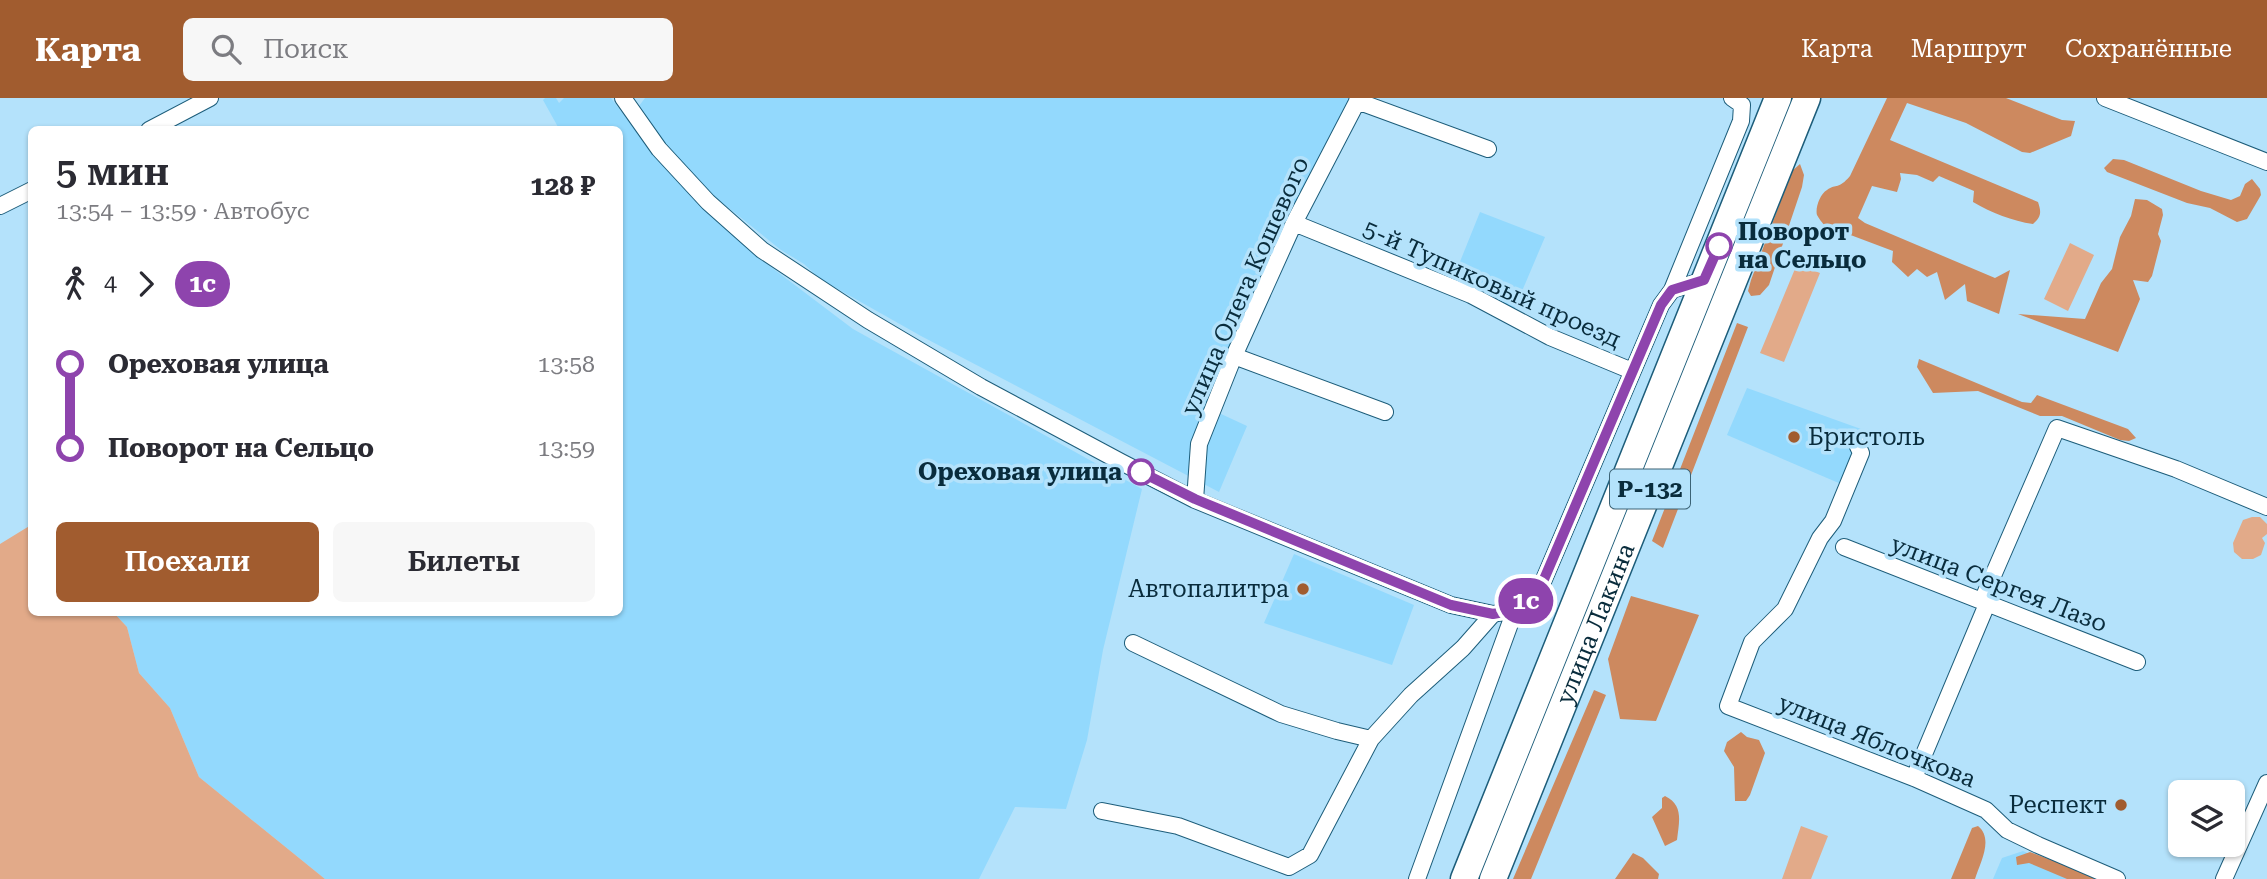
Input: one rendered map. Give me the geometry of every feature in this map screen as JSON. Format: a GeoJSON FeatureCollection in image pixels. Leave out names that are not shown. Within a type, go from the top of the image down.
{"type":"FeatureCollection","features":[{"type":"Feature","properties":{"kind":"highway","name":"улица Лакина"},"geometry":{"type":"LineString","coordinates":[[1464,879],[1778,98]]}},
{"type":"Feature","properties":{"kind":"highway","name":"улица Лакина"},"geometry":{"type":"LineString","coordinates":[[1493,879],[1808,98]]}},
{"type":"Feature","properties":{"kind":"street"},"geometry":{"type":"LineString","coordinates":[[157,126],[210,98]]}},
{"type":"Feature","properties":{"kind":"street"},"geometry":{"type":"LineString","coordinates":[[622,98],[659,149],[708,202],[772,257],[868,320],[981,387],[1195,499],[1451,605],[1493,614],[1515,610],[1539,591],[1661,305],[1672,290],[1741,121],[1737,101]]}},
{"type":"Feature","properties":{"kind":"street"},"geometry":{"type":"LineString","coordinates":[[2105,98],[2267,162]]}},
{"type":"Feature","properties":{"kind":"street"},"geometry":{"type":"LineString","coordinates":[[1358,100],[1488,149]]}},
{"type":"Feature","properties":{"kind":"street","name":"улица Олега Кошевого"},"geometry":{"type":"LineString","coordinates":[[1195,499],[1199,444],[1234,356],[1294,223],[1358,100]]}},
{"type":"Feature","properties":{"kind":"street"},"geometry":{"type":"LineString","coordinates":[[0,206],[28,192]]}},
{"type":"Feature","properties":{"kind":"street","name":"5-й Тупиковый проезд"},"geometry":{"type":"LineString","coordinates":[[1294,223],[1471,295],[1550,337],[1632,371]]}},
{"type":"Feature","properties":{"kind":"street"},"geometry":{"type":"LineString","coordinates":[[1672,290],[1704,280]]}},
{"type":"Feature","properties":{"kind":"street"},"geometry":{"type":"LineString","coordinates":[[1234,356],[1385,412]]}},
{"type":"Feature","properties":{"kind":"street"},"geometry":{"type":"LineString","coordinates":[[1914,778],[2057,428],[2176,469],[2267,507]]}},
{"type":"Feature","properties":{"kind":"street","name":"улица Яблочкова"},"geometry":{"type":"LineString","coordinates":[[1854,440],[1861,453],[1833,521],[1820,538],[1785,609],[1752,642],[1728,706],[1914,778],[1986,810],[2007,830],[2118,879]]}},
{"type":"Feature","properties":{"kind":"street","name":"улица Сергея Лазо"},"geometry":{"type":"LineString","coordinates":[[1844,547],[2137,662]]}},
{"type":"Feature","properties":{"kind":"street"},"geometry":{"type":"LineString","coordinates":[[1417,879],[1515,610]]}},
{"type":"Feature","properties":{"kind":"street"},"geometry":{"type":"LineString","coordinates":[[1102,811],[1178,826],[1289,867],[1310,855],[1371,739],[1412,695],[1463,648],[1493,614]]}},
{"type":"Feature","properties":{"kind":"street"},"geometry":{"type":"LineString","coordinates":[[1133,643],[1282,714],[1371,739]]}},
{"type":"Feature","properties":{"kind":"street"},"geometry":{"type":"LineString","coordinates":[[2224,879],[2267,783]]}},
{"type":"Feature","properties":{"kind":"shaded area"},"geometry":{"type":"Polygon","coordinates":[[[556,98],[559,103],[564,98],[611,98],[633,127],[755,255],[853,329],[1142,489],[1103,650],[1087,740],[1066,809],[1015,807],[979,879],[325,879],[199,777],[170,708],[139,673],[127,627],[117,616],[623,616],[623,126],[557,126],[543,100],[556,98]]]}},
{"type":"Feature","properties":{"kind":"shaded area"},"geometry":{"type":"Polygon","coordinates":[[[645,98],[1364,98],[1237,363],[1219,413],[1247,426],[1219,492],[921,336],[820,279],[710,193],[636,110],[645,98]]]}},
{"type":"Feature","properties":{"kind":"shaded area"},"geometry":{"type":"Polygon","coordinates":[[[1887,98],[2006,98],[2062,120],[2075,121],[2071,136],[2030,153],[2022,152],[1966,123],[1907,103],[1890,140],[2038,202],[2039,216],[2033,224],[2010,219],[1973,202],[1974,191],[1939,176],[1933,182],[1917,175],[1900,173],[1897,192],[1872,186],[1858,218],[1995,278],[2010,270],[1999,314],[1967,301],[1965,284],[1945,300],[1937,272],[1927,277],[1917,269],[1908,277],[1892,262],[1893,251],[1824,225],[1817,215],[1817,205],[1824,192],[1840,185],[1850,176],[1887,98]]]}},
{"type":"Feature","properties":{"kind":"shaded area"},"geometry":{"type":"Polygon","coordinates":[[[2113,159],[2124,160],[2231,200],[2240,196],[2245,184],[2252,179],[2261,195],[2247,219],[2237,222],[2210,208],[2187,203],[2107,172],[2104,168],[2113,159]]]}},
{"type":"Feature","properties":{"kind":"shaded area"},"geometry":{"type":"Polygon","coordinates":[[[1800,164],[1804,175],[1802,187],[1769,285],[1760,295],[1751,296],[1748,291],[1751,280],[1792,171],[1800,164]]]}},
{"type":"Feature","properties":{"kind":"shaded area"},"geometry":{"type":"Polygon","coordinates":[[[2135,199],[2147,200],[2162,209],[2158,234],[2161,241],[2148,282],[2133,280],[2140,299],[2118,352],[2018,314],[2085,319],[2101,283],[2112,269],[2120,237],[2131,216],[2135,199]]]}},
{"type":"Feature","properties":{"kind":"shaded area"},"geometry":{"type":"Polygon","coordinates":[[[1480,212],[1545,237],[1514,310],[1451,284],[1480,212]]]}},
{"type":"Feature","properties":{"kind":"shaded area"},"geometry":{"type":"Polygon","coordinates":[[[2070,243],[2094,255],[2068,311],[2044,299],[2070,243]]]}},
{"type":"Feature","properties":{"kind":"shaded area"},"geometry":{"type":"Polygon","coordinates":[[[1797,264],[1820,273],[1784,362],[1760,353],[1797,264]]]}},
{"type":"Feature","properties":{"kind":"shaded area"},"geometry":{"type":"Polygon","coordinates":[[[1737,323],[1748,327],[1663,548],[1652,541],[1737,323]]]}},
{"type":"Feature","properties":{"kind":"shaded area"},"geometry":{"type":"Polygon","coordinates":[[[1919,359],[2022,402],[2031,403],[2037,395],[2128,429],[2136,438],[2129,441],[2120,440],[2062,416],[2040,416],[1978,391],[1933,393],[1917,367],[1919,359]]]}},
{"type":"Feature","properties":{"kind":"shaded area"},"geometry":{"type":"Polygon","coordinates":[[[1747,388],[1861,429],[1841,484],[1727,435],[1747,388]]]}},
{"type":"Feature","properties":{"kind":"shaded area"},"geometry":{"type":"Polygon","coordinates":[[[2260,517],[2267,524],[2267,534],[2262,538],[2265,543],[2261,555],[2253,559],[2242,559],[2234,552],[2233,543],[2243,520],[2260,517]]]}},
{"type":"Feature","properties":{"kind":"shaded area"},"geometry":{"type":"Polygon","coordinates":[[[28,527],[28,616],[117,616],[127,627],[139,673],[170,708],[199,777],[325,879],[0,879],[0,544],[28,527]]]}},
{"type":"Feature","properties":{"kind":"shaded area"},"geometry":{"type":"Polygon","coordinates":[[[1294,554],[1414,605],[1392,665],[1264,623],[1294,554]]]}},
{"type":"Feature","properties":{"kind":"shaded area"},"geometry":{"type":"Polygon","coordinates":[[[1631,596],[1699,615],[1656,721],[1620,719],[1608,659],[1631,596]]]}},
{"type":"Feature","properties":{"kind":"shaded area"},"geometry":{"type":"Polygon","coordinates":[[[1594,690],[1606,695],[1531,879],[1513,879],[1594,690]]]}},
{"type":"Feature","properties":{"kind":"shaded area"},"geometry":{"type":"Polygon","coordinates":[[[1741,732],[1747,737],[1759,740],[1765,753],[1750,795],[1746,801],[1735,801],[1734,767],[1724,751],[1727,742],[1741,732]]]}},
{"type":"Feature","properties":{"kind":"shaded area"},"geometry":{"type":"Polygon","coordinates":[[[1665,796],[1678,809],[1679,821],[1677,840],[1665,846],[1652,817],[1662,808],[1662,798],[1665,796]]]}},
{"type":"Feature","properties":{"kind":"shaded area"},"geometry":{"type":"Polygon","coordinates":[[[1801,826],[1828,836],[1811,879],[1782,879],[1801,826]]]}},
{"type":"Feature","properties":{"kind":"shaded area"},"geometry":{"type":"Polygon","coordinates":[[[1978,826],[1983,831],[1985,844],[1975,879],[1951,879],[1972,828],[1978,826]]]}},
{"type":"Feature","properties":{"kind":"shaded area"},"geometry":{"type":"Polygon","coordinates":[[[2023,851],[2087,879],[1993,879],[2002,858],[2023,851]]]}},
{"type":"Feature","properties":{"kind":"shaded area"},"geometry":{"type":"Polygon","coordinates":[[[2030,852],[2102,879],[2067,879],[2029,863],[2017,865],[2016,857],[2030,852]]]}},
{"type":"Feature","properties":{"kind":"shaded area"},"geometry":{"type":"Polygon","coordinates":[[[1633,853],[1643,858],[1659,874],[1658,879],[1615,879],[1633,853]]]}},
{"type":"Feature","properties":{"kind":"bus line","name":"1с"},"geometry":{"type":"LineString","coordinates":[[1141,472],[1195,499],[1451,605],[1493,614],[1515,610],[1539,591],[1661,305],[1672,290],[1704,280],[1719,246]]}},
{"type":"Feature","properties":{"kind":"place","name":"Поворот на Сельцо"},"geometry":{"type":"Point","coordinates":[1719,246]}},
{"type":"Feature","properties":{"kind":"place","name":"Бристоль"},"geometry":{"type":"Point","coordinates":[1794,437]}},
{"type":"Feature","properties":{"kind":"place","name":"Ореховая улица"},"geometry":{"type":"Point","coordinates":[1141,472]}},
{"type":"Feature","properties":{"kind":"place","name":"Автопалитра"},"geometry":{"type":"Point","coordinates":[1303,589]}},
{"type":"Feature","properties":{"kind":"place","name":"Респект"},"geometry":{"type":"Point","coordinates":[2121,805]}}]}
